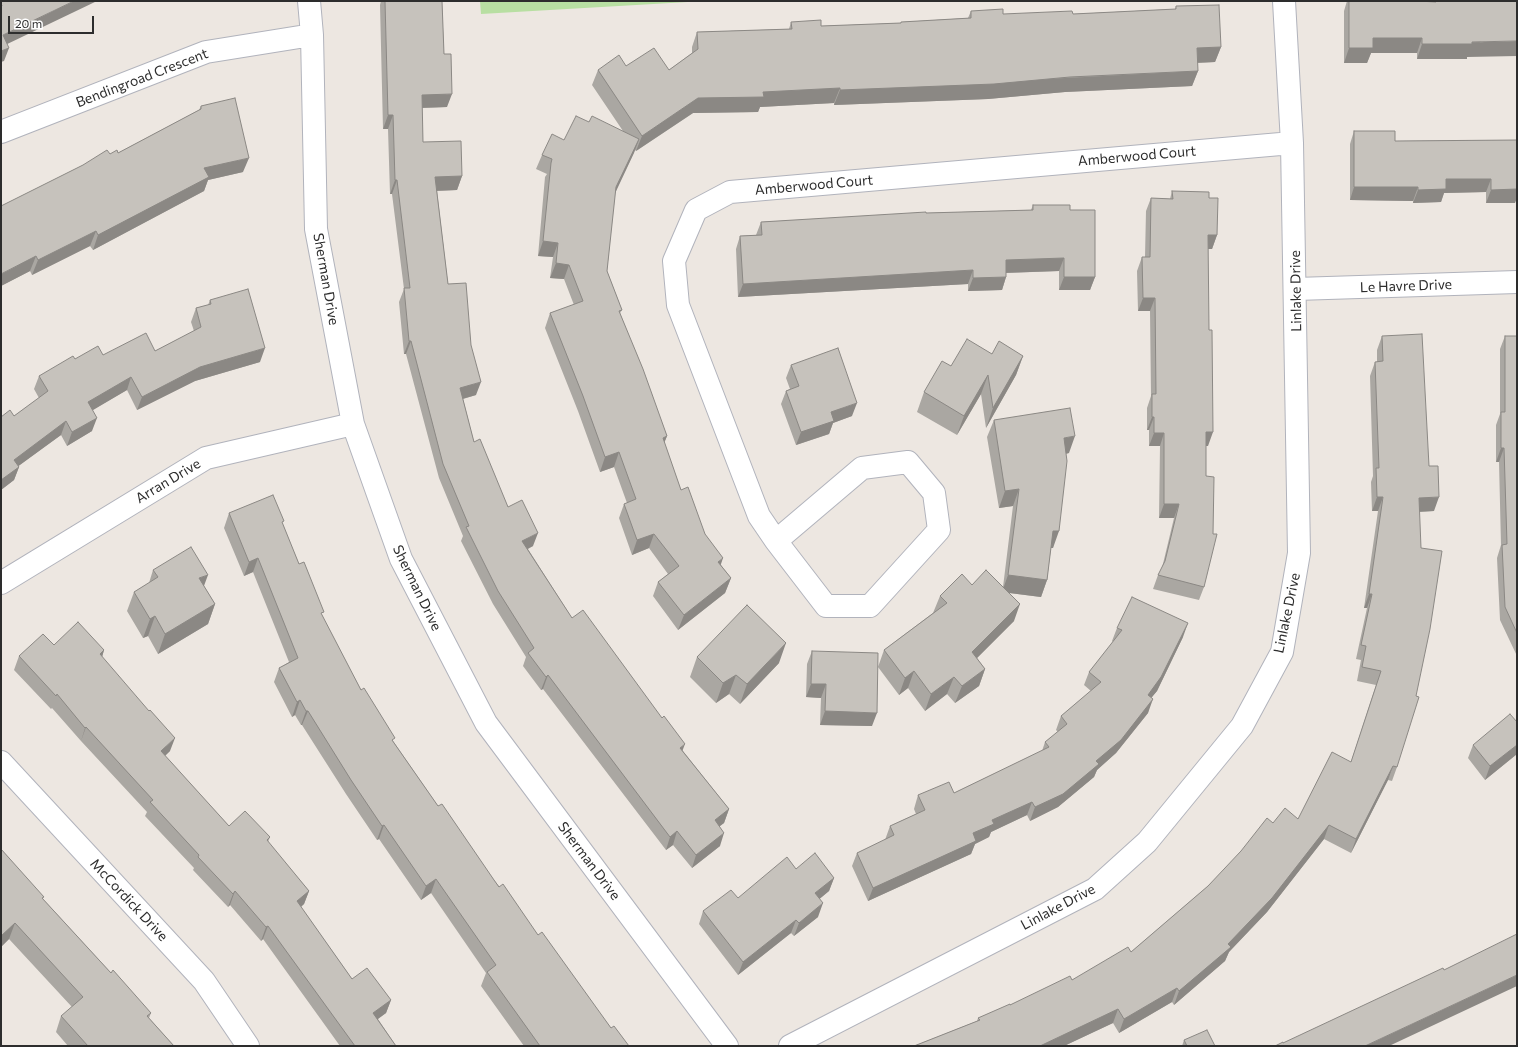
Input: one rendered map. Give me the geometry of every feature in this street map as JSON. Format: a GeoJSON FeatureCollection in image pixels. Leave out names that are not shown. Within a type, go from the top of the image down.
{"type":"FeatureCollection","features":[{"type":"Feature","properties":{"kind":"street","name":"Sherman Drive"},"geometry":{"type":"LineString","coordinates":[[309,1],[312,35],[316,229],[353,424],[400,559],[486,723],[727,1046]]}},
{"type":"Feature","properties":{"kind":"street","name":"Linlake Drive"},"geometry":{"type":"LineString","coordinates":[[790,1046],[1095,889],[1147,842],[1242,726],[1282,652],[1299,553],[1296,290],[1292,143],[1284,1]]}},
{"type":"Feature","properties":{"kind":"street","name":"Bendingroad Crescent"},"geometry":{"type":"LineString","coordinates":[[1,132],[206,52],[312,35]]}},
{"type":"Feature","properties":{"kind":"street","name":"Amberwood Court"},"geometry":{"type":"LineString","coordinates":[[776,541],[862,468],[908,462],[934,493],[939,530],[870,606],[826,606],[776,541],[759,516],[678,305],[674,261],[696,210],[730,192],[1292,143]]}},
{"type":"Feature","properties":{"kind":"street","name":"Le Havre Drive"},"geometry":{"type":"LineString","coordinates":[[1296,290],[1517,282]]}},
{"type":"Feature","properties":{"kind":"street","name":"Arran Drive"},"geometry":{"type":"LineString","coordinates":[[1,583],[206,458],[353,424]]}},
{"type":"Feature","properties":{"kind":"street","name":"McCordick Drive"},"geometry":{"type":"LineString","coordinates":[[1,762],[204,981],[248,1046]]}},
{"type":"Feature","properties":{"kind":"green space"},"geometry":{"type":"Polygon","coordinates":[[[480,1],[705,1],[481,14],[480,1]]]}},
{"type":"Feature","properties":{"kind":"building"},"geometry":{"type":"Polygon","coordinates":[[[1,1],[74,1],[3,35],[9,48],[1,51],[1,1]]]}},
{"type":"Feature","properties":{"kind":"building"},"geometry":{"type":"Polygon","coordinates":[[[385,1],[442,1],[444,54],[451,54],[452,94],[422,95],[423,142],[461,141],[462,176],[435,177],[448,284],[466,283],[471,345],[481,382],[460,388],[474,442],[480,439],[508,507],[522,500],[538,533],[522,541],[572,618],[583,610],[662,718],[664,716],[685,744],[680,748],[729,809],[715,820],[724,833],[696,855],[677,831],[670,837],[548,675],[546,677],[528,653],[534,648],[498,591],[466,527],[469,526],[443,464],[411,341],[409,341],[404,288],[410,288],[397,180],[395,180],[393,115],[388,115],[385,1]]]}},
{"type":"Feature","properties":{"kind":"building"},"geometry":{"type":"Polygon","coordinates":[[[1349,1],[1517,1],[1517,41],[1472,42],[1472,44],[1422,44],[1422,38],[1373,38],[1373,48],[1349,48],[1349,1]]]}},
{"type":"Feature","properties":{"kind":"building"},"geometry":{"type":"Polygon","coordinates":[[[1219,5],[1221,47],[1197,48],[1198,71],[1070,77],[994,84],[840,90],[840,88],[763,92],[764,97],[698,98],[642,136],[598,70],[619,55],[626,66],[654,48],[669,70],[698,49],[697,32],[792,29],[791,22],[821,20],[821,26],[901,23],[971,18],[971,11],[1003,9],[1003,14],[1072,11],[1073,14],[1176,9],[1176,6],[1219,5]]]}},
{"type":"Feature","properties":{"kind":"building"},"geometry":{"type":"Polygon","coordinates":[[[235,98],[249,158],[204,168],[209,177],[98,235],[96,231],[38,260],[36,256],[1,274],[1,206],[83,165],[107,150],[110,154],[117,150],[118,153],[201,109],[201,106],[235,98]]]}},
{"type":"Feature","properties":{"kind":"building"},"geometry":{"type":"Polygon","coordinates":[[[576,116],[589,122],[592,116],[639,139],[616,187],[607,271],[622,310],[619,311],[643,369],[667,436],[663,438],[681,490],[688,487],[705,534],[723,558],[718,562],[731,578],[684,615],[658,582],[679,566],[654,534],[637,540],[624,504],[636,499],[619,452],[605,457],[583,396],[550,313],[583,301],[569,265],[556,263],[558,243],[543,241],[552,159],[542,155],[552,134],[564,140],[576,116]]]}},
{"type":"Feature","properties":{"kind":"building"},"geometry":{"type":"Polygon","coordinates":[[[1354,131],[1395,131],[1395,141],[1517,140],[1517,189],[1491,190],[1491,179],[1446,179],[1446,189],[1418,190],[1418,187],[1354,187],[1354,131]]]}},
{"type":"Feature","properties":{"kind":"building"},"geometry":{"type":"Polygon","coordinates":[[[1172,191],[1209,192],[1209,198],[1218,198],[1217,235],[1208,235],[1209,330],[1212,330],[1213,432],[1206,432],[1206,476],[1214,477],[1213,534],[1217,534],[1204,587],[1158,575],[1165,561],[1179,504],[1164,504],[1164,433],[1154,433],[1154,417],[1152,417],[1152,394],[1156,394],[1155,298],[1143,298],[1142,257],[1150,257],[1151,198],[1173,199],[1172,191]]]}},
{"type":"Feature","properties":{"kind":"building"},"geometry":{"type":"Polygon","coordinates":[[[1033,205],[1070,205],[1070,210],[1095,210],[1095,277],[1064,277],[1064,258],[1006,260],[1006,277],[973,278],[973,270],[743,284],[740,236],[762,235],[761,222],[926,212],[1033,210],[1033,205]]]}},
{"type":"Feature","properties":{"kind":"building"},"geometry":{"type":"Polygon","coordinates":[[[248,289],[265,348],[200,367],[142,397],[131,377],[88,402],[97,418],[72,432],[66,421],[14,460],[19,467],[1,480],[1,417],[10,410],[14,416],[48,391],[39,376],[73,356],[75,359],[98,346],[103,355],[146,333],[155,351],[201,327],[196,308],[211,304],[210,300],[248,289]]]}},
{"type":"Feature","properties":{"kind":"building"},"geometry":{"type":"Polygon","coordinates":[[[1422,334],[1429,466],[1438,466],[1439,497],[1419,498],[1421,548],[1442,551],[1430,629],[1416,696],[1419,697],[1397,767],[1393,766],[1356,839],[1329,825],[1272,898],[1228,944],[1231,947],[1179,991],[1177,988],[1124,1019],[1118,1009],[1040,1046],[914,1046],[980,1020],[978,1018],[1010,1005],[1070,976],[1072,980],[1128,947],[1131,952],[1208,886],[1241,851],[1267,818],[1273,823],[1285,808],[1298,819],[1332,752],[1351,762],[1381,671],[1362,667],[1366,646],[1361,645],[1372,594],[1369,594],[1383,497],[1377,497],[1376,468],[1379,468],[1375,362],[1383,361],[1382,336],[1422,334]]]}},
{"type":"Feature","properties":{"kind":"building"},"geometry":{"type":"Polygon","coordinates":[[[1505,336],[1517,336],[1517,633],[1505,607],[1502,545],[1507,544],[1504,448],[1501,448],[1501,412],[1505,412],[1505,336]]]}},
{"type":"Feature","properties":{"kind":"building"},"geometry":{"type":"Polygon","coordinates":[[[967,339],[992,354],[999,341],[1023,356],[993,408],[988,375],[964,416],[924,392],[942,361],[951,366],[967,339]]]}},
{"type":"Feature","properties":{"kind":"building"},"geometry":{"type":"Polygon","coordinates":[[[838,348],[857,403],[831,412],[834,421],[801,432],[786,391],[799,386],[791,365],[838,348]]]}},
{"type":"Feature","properties":{"kind":"building"},"geometry":{"type":"Polygon","coordinates":[[[1070,408],[1075,436],[1064,438],[1067,461],[1059,531],[1053,531],[1047,580],[1008,575],[1019,489],[1005,491],[994,420],[1070,408]]]}},
{"type":"Feature","properties":{"kind":"building"},"geometry":{"type":"Polygon","coordinates":[[[273,495],[299,564],[304,562],[324,612],[321,613],[361,690],[364,688],[395,738],[392,740],[438,806],[442,804],[499,887],[503,884],[538,935],[542,932],[611,1028],[614,1026],[629,1046],[540,1046],[487,972],[496,965],[436,879],[426,886],[384,825],[382,826],[308,711],[306,711],[300,700],[297,702],[279,668],[298,658],[258,558],[249,562],[229,513],[273,495]]]}},
{"type":"Feature","properties":{"kind":"building"},"geometry":{"type":"Polygon","coordinates":[[[191,547],[208,575],[199,578],[215,604],[165,634],[155,616],[150,619],[134,592],[158,577],[153,570],[191,547]]]}},
{"type":"Feature","properties":{"kind":"building"},"geometry":{"type":"Polygon","coordinates":[[[986,570],[1020,604],[972,652],[985,669],[962,686],[954,677],[931,694],[914,671],[905,678],[884,650],[947,603],[940,596],[962,574],[972,585],[986,570]]]}},
{"type":"Feature","properties":{"kind":"building"},"geometry":{"type":"Polygon","coordinates":[[[1132,597],[1188,623],[1161,677],[1148,695],[1153,699],[1121,740],[1096,761],[1099,764],[1063,794],[1035,807],[1032,802],[992,820],[994,824],[973,833],[976,841],[873,888],[857,853],[894,835],[890,826],[925,810],[918,795],[949,782],[954,793],[1049,747],[1045,742],[1067,724],[1061,716],[1101,682],[1089,672],[1122,630],[1117,628],[1132,597]]]}},
{"type":"Feature","properties":{"kind":"building"},"geometry":{"type":"Polygon","coordinates":[[[747,605],[786,643],[747,684],[736,675],[723,683],[697,657],[747,605]]]}},
{"type":"Feature","properties":{"kind":"building"},"geometry":{"type":"Polygon","coordinates":[[[78,622],[104,650],[100,654],[149,711],[150,710],[175,738],[161,751],[229,826],[245,811],[270,837],[267,840],[309,891],[297,901],[352,979],[367,968],[391,1000],[373,1013],[396,1046],[355,1046],[268,926],[266,927],[235,891],[233,894],[198,857],[199,855],[150,802],[153,800],[86,727],[85,728],[57,694],[56,696],[19,656],[43,634],[54,645],[78,622]]]}},
{"type":"Feature","properties":{"kind":"building"},"geometry":{"type":"Polygon","coordinates":[[[812,651],[878,653],[877,713],[825,711],[826,684],[811,684],[812,651]]]}},
{"type":"Feature","properties":{"kind":"building"},"geometry":{"type":"Polygon","coordinates":[[[1510,714],[1517,722],[1517,745],[1490,766],[1473,745],[1510,714]]]}},
{"type":"Feature","properties":{"kind":"building"},"geometry":{"type":"Polygon","coordinates":[[[1,849],[44,897],[42,898],[111,973],[113,970],[151,1013],[147,1016],[174,1046],[88,1046],[61,1016],[83,997],[15,923],[1,936],[1,849]]]}},
{"type":"Feature","properties":{"kind":"building"},"geometry":{"type":"Polygon","coordinates":[[[815,853],[834,878],[815,893],[823,903],[799,923],[796,920],[743,962],[703,911],[731,890],[738,898],[787,857],[796,869],[815,853]]]}},
{"type":"Feature","properties":{"kind":"building"},"geometry":{"type":"Polygon","coordinates":[[[1517,934],[1517,975],[1365,1046],[1275,1046],[1443,968],[1444,970],[1517,934]]]}},
{"type":"Feature","properties":{"kind":"building"},"geometry":{"type":"Polygon","coordinates":[[[1207,1030],[1215,1046],[1187,1046],[1184,1040],[1207,1030]]]}}]}
